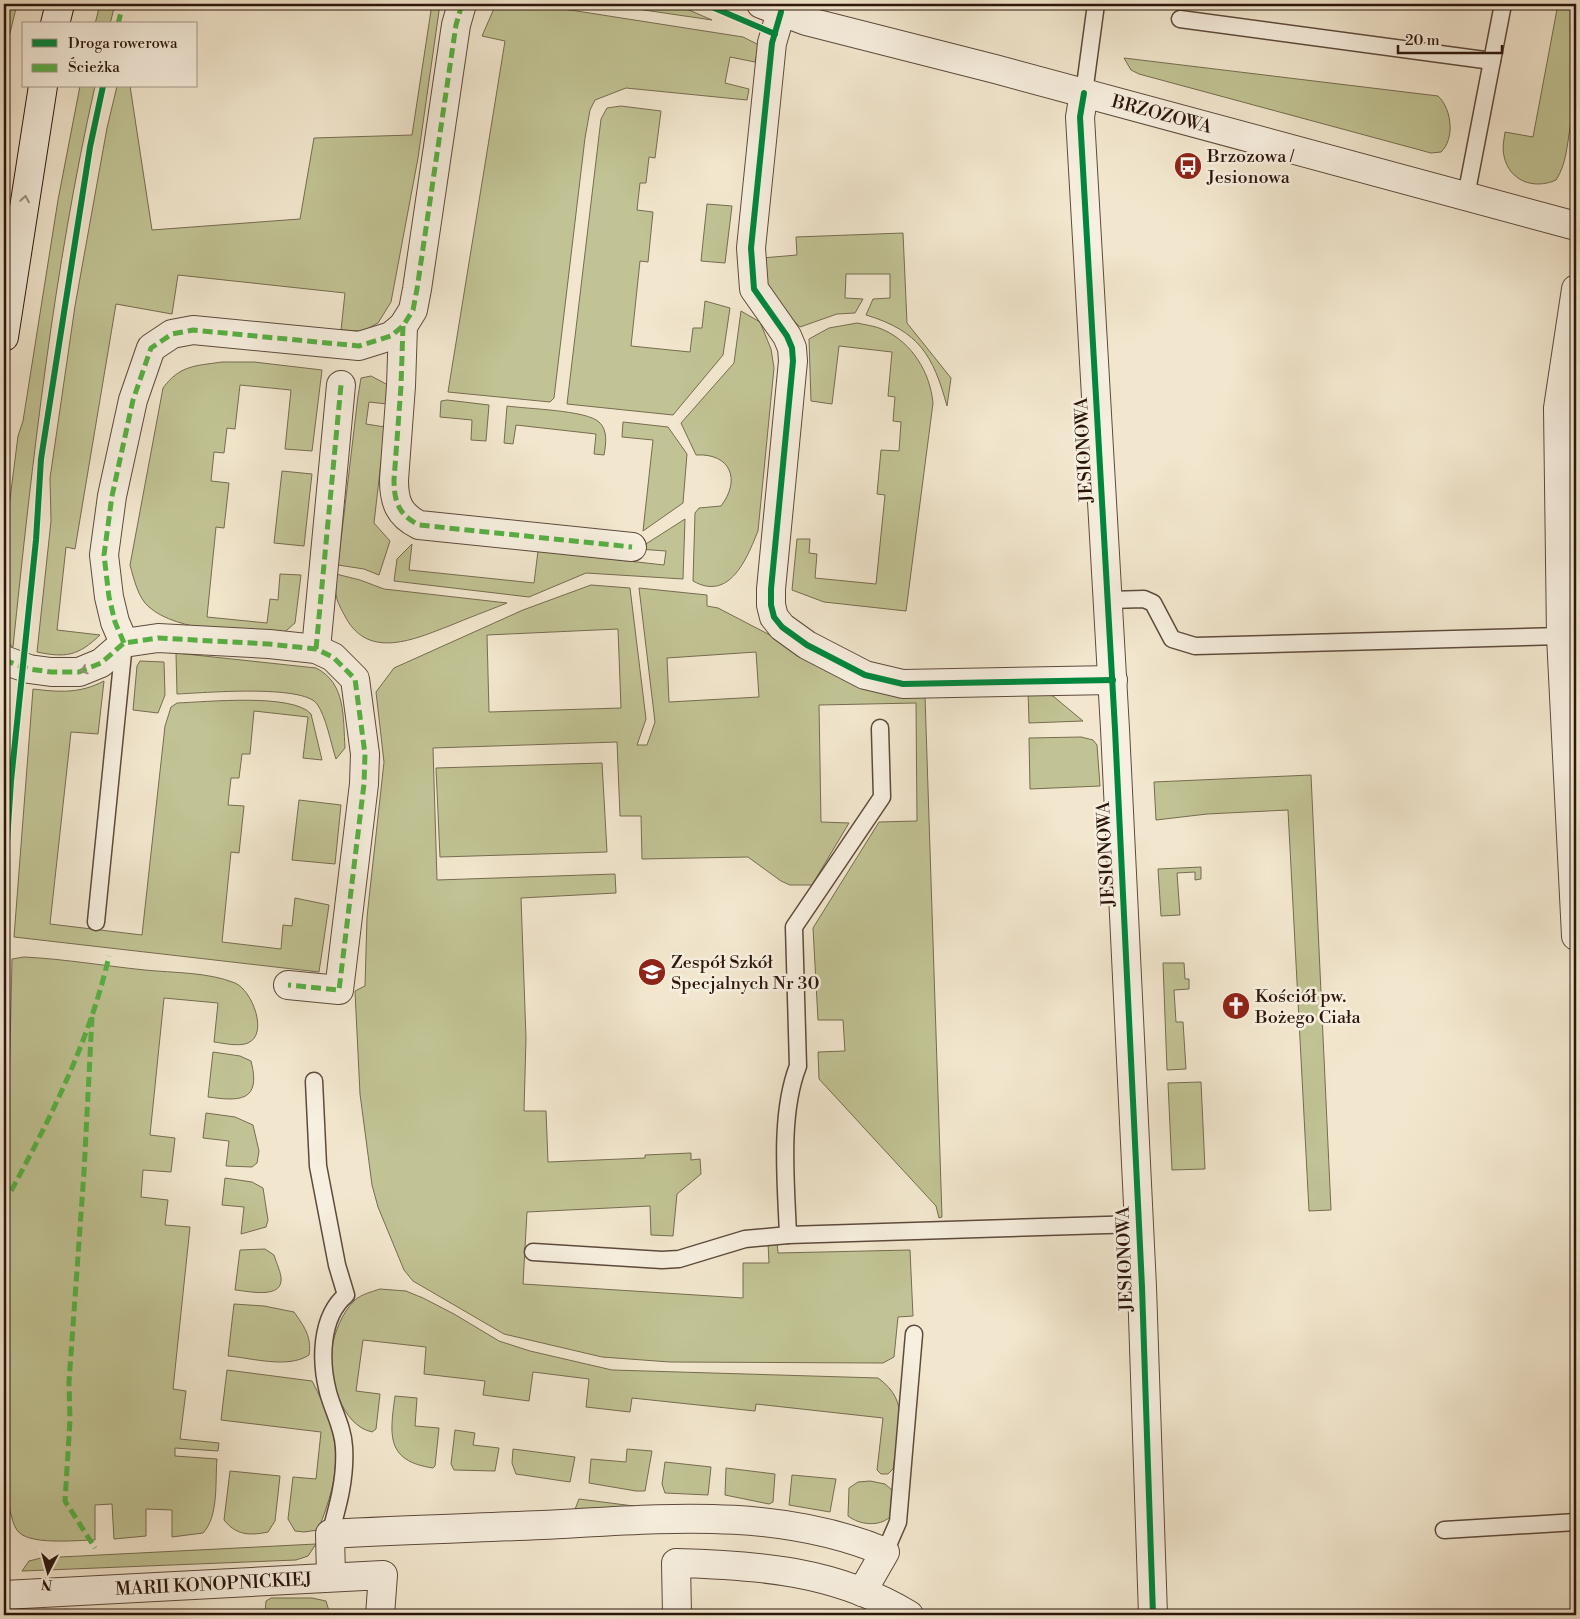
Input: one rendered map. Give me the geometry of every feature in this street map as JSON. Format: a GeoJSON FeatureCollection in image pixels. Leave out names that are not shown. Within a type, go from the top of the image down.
{"type":"FeatureCollection","features":[{"type":"Feature","properties":{"kind":"street"},"geometry":{"type":"LineString","coordinates":[[56,22],[60,4]]}},
{"type":"Feature","properties":{"kind":"street"},"geometry":{"type":"LineString","coordinates":[[124,644],[115,622],[109,597],[104,555],[112,496],[131,409],[151,348],[172,334],[193,330],[359,346],[384,339],[403,326],[412,310],[417,289],[456,26],[462,4]]}},
{"type":"Feature","properties":{"kind":"street","name":"BRZOZOWA"},"geometry":{"type":"LineString","coordinates":[[818,4],[923,50]]}},
{"type":"Feature","properties":{"kind":"street"},"geometry":{"type":"LineString","coordinates":[[771,8],[772,43],[751,248],[754,290],[787,336],[792,348],[793,361],[771,589],[771,605],[774,617],[792,636],[857,671],[865,675],[903,684],[1113,680]]}},
{"type":"Feature","properties":{"kind":"street","name":"BRZOZOWA"},"geometry":{"type":"LineString","coordinates":[[771,8],[806,21],[923,50],[1576,226]]}},
{"type":"Feature","properties":{"kind":"street"},"geometry":{"type":"LineString","coordinates":[[4,337],[43,88]]}},
{"type":"Feature","properties":{"kind":"street","name":"JESIONOWA"},"geometry":{"type":"LineString","coordinates":[[1084,93],[1080,117],[1099,472],[1113,680],[1139,1224],[1153,1615]]}},
{"type":"Feature","properties":{"kind":"street"},"geometry":{"type":"LineString","coordinates":[[1576,289],[1558,408],[1561,636],[1576,936]]}},
{"type":"Feature","properties":{"kind":"street"},"geometry":{"type":"LineString","coordinates":[[403,326],[401,386],[394,480],[394,496],[401,514],[419,525],[632,547]]}},
{"type":"Feature","properties":{"kind":"street"},"geometry":{"type":"LineString","coordinates":[[316,649],[341,385]]}},
{"type":"Feature","properties":{"kind":"street"},"geometry":{"type":"LineString","coordinates":[[4,660],[21,667],[37,670],[79,672],[101,663],[124,644],[158,638],[195,639],[316,649],[333,657],[355,679],[365,754],[364,784],[339,990],[288,985]]}},
{"type":"Feature","properties":{"kind":"street"},"geometry":{"type":"LineString","coordinates":[[331,1577],[330,1534],[728,1518],[835,1534],[886,1552],[862,1592]]}},
{"type":"Feature","properties":{"kind":"street"},"geometry":{"type":"LineString","coordinates":[[677,1615],[676,1563],[741,1564],[830,1580],[862,1592],[909,1615]]}},
{"type":"Feature","properties":{"kind":"street","name":"MARII KONOPNICKIEJ"},"geometry":{"type":"LineString","coordinates":[[4,1595],[383,1575],[380,1615]]}},
{"type":"Feature","properties":{"kind":"lane"},"geometry":{"type":"LineString","coordinates":[[1084,93],[1096,4]]}},
{"type":"Feature","properties":{"kind":"lane"},"geometry":{"type":"LineString","coordinates":[[1466,196],[1503,4]]}},
{"type":"Feature","properties":{"kind":"lane"},"geometry":{"type":"LineString","coordinates":[[1180,19],[1492,61]]}},
{"type":"Feature","properties":{"kind":"lane"},"geometry":{"type":"LineString","coordinates":[[1109,600],[1144,599],[1153,604],[1172,639],[1194,646],[1561,636]]}},
{"type":"Feature","properties":{"kind":"lane"},"geometry":{"type":"LineString","coordinates":[[96,922],[124,644]]}},
{"type":"Feature","properties":{"kind":"lane"},"geometry":{"type":"LineString","coordinates":[[788,1235],[785,1163],[790,1086],[798,1066],[794,927],[882,797],[880,728]]}},
{"type":"Feature","properties":{"kind":"lane"},"geometry":{"type":"LineString","coordinates":[[314,1081],[318,1166],[336,1265],[346,1295],[333,1310],[329,1320],[324,1350],[324,1372],[328,1394],[339,1422],[344,1447],[343,1486],[330,1534]]}},
{"type":"Feature","properties":{"kind":"lane"},"geometry":{"type":"LineString","coordinates":[[532,1252],[670,1259],[745,1239],[788,1235],[1139,1224]]}},
{"type":"Feature","properties":{"kind":"lane"},"geometry":{"type":"LineString","coordinates":[[886,1552],[898,1522],[914,1334]]}},
{"type":"Feature","properties":{"kind":"lane"},"geometry":{"type":"LineString","coordinates":[[1444,1530],[1576,1522]]}},
{"type":"Feature","properties":{"kind":"green space"},"geometry":{"type":"Polygon","coordinates":[[[4,4],[17,4],[4,58],[4,4]]]}},
{"type":"Feature","properties":{"kind":"green space"},"geometry":{"type":"Polygon","coordinates":[[[100,4],[115,4],[110,22],[96,22],[100,4]]]}},
{"type":"Feature","properties":{"kind":"green space"},"geometry":{"type":"Polygon","coordinates":[[[432,4],[440,4],[418,158],[391,302],[378,323],[363,331],[341,330],[345,293],[178,275],[172,314],[116,304],[75,549],[66,547],[57,630],[100,635],[85,647],[71,654],[56,655],[37,652],[51,521],[50,478],[75,306],[107,128],[117,88],[130,88],[152,230],[300,219],[314,138],[412,135],[432,4]]]}},
{"type":"Feature","properties":{"kind":"green space"},"geometry":{"type":"Polygon","coordinates":[[[496,4],[532,4],[743,37],[759,45],[755,62],[730,57],[725,83],[749,89],[747,100],[626,88],[595,100],[590,110],[585,138],[554,398],[550,402],[448,392],[505,41],[482,36],[496,4]]]}},
{"type":"Feature","properties":{"kind":"green space"},"geometry":{"type":"Polygon","coordinates":[[[603,4],[675,4],[712,20],[603,4]]]}},
{"type":"Feature","properties":{"kind":"green space"},"geometry":{"type":"Polygon","coordinates":[[[1558,4],[1576,4],[1575,66],[1567,148],[1564,162],[1556,180],[1548,183],[1531,183],[1524,181],[1511,172],[1504,156],[1503,144],[1505,132],[1533,137],[1558,4]]]}},
{"type":"Feature","properties":{"kind":"green space"},"geometry":{"type":"Polygon","coordinates":[[[1124,58],[1438,96],[1449,116],[1450,132],[1441,152],[1431,153],[1139,74],[1131,70],[1124,58]]]}},
{"type":"Feature","properties":{"kind":"green space"},"geometry":{"type":"Polygon","coordinates":[[[80,88],[95,88],[80,155],[56,295],[36,436],[13,647],[4,641],[4,546],[18,436],[23,421],[58,200],[80,88]]]}},
{"type":"Feature","properties":{"kind":"green space"},"geometry":{"type":"Polygon","coordinates":[[[621,106],[661,111],[655,158],[649,157],[646,183],[640,183],[637,210],[653,212],[648,262],[640,261],[631,346],[690,352],[693,328],[702,328],[705,301],[730,308],[723,355],[673,415],[567,404],[601,119],[607,108],[621,106]]]}},
{"type":"Feature","properties":{"kind":"green space"},"geometry":{"type":"Polygon","coordinates":[[[707,204],[732,206],[725,263],[701,261],[707,204]]]}},
{"type":"Feature","properties":{"kind":"green space"},"geometry":{"type":"Polygon","coordinates":[[[903,233],[907,323],[951,378],[947,406],[936,373],[921,347],[899,329],[884,321],[866,315],[873,299],[890,298],[890,274],[846,274],[845,298],[863,299],[855,313],[837,314],[800,327],[774,300],[765,284],[762,258],[797,255],[796,237],[903,233]]]}},
{"type":"Feature","properties":{"kind":"green space"},"geometry":{"type":"Polygon","coordinates":[[[741,311],[760,322],[771,349],[774,368],[758,531],[748,553],[735,574],[727,582],[717,586],[706,586],[693,581],[695,513],[699,508],[721,506],[727,496],[731,478],[725,463],[717,458],[696,455],[681,423],[734,363],[741,311]]]}},
{"type":"Feature","properties":{"kind":"green space"},"geometry":{"type":"Polygon","coordinates":[[[857,323],[881,329],[903,343],[924,370],[931,391],[933,403],[906,611],[824,602],[792,590],[797,539],[810,539],[809,553],[817,554],[815,578],[876,584],[885,495],[877,494],[881,450],[899,451],[901,422],[893,421],[895,397],[888,396],[892,352],[839,346],[832,404],[811,401],[809,339],[829,328],[857,323]]]}},
{"type":"Feature","properties":{"kind":"green space"},"geometry":{"type":"Polygon","coordinates":[[[222,362],[254,362],[322,370],[312,451],[285,449],[291,390],[240,385],[235,429],[227,428],[224,453],[214,452],[211,481],[229,483],[224,528],[216,527],[207,617],[267,623],[270,599],[278,600],[280,574],[301,575],[295,623],[280,636],[230,632],[193,626],[176,622],[161,615],[149,607],[142,599],[130,565],[163,388],[169,380],[182,371],[196,366],[222,362]]]}},
{"type":"Feature","properties":{"kind":"green space"},"geometry":{"type":"Polygon","coordinates":[[[371,376],[388,385],[387,404],[369,402],[366,424],[385,427],[374,523],[390,541],[379,575],[364,569],[338,565],[361,378],[371,376]]]}},
{"type":"Feature","properties":{"kind":"green space"},"geometry":{"type":"Polygon","coordinates":[[[441,401],[489,405],[486,441],[471,440],[472,420],[440,417],[441,401]]]}},
{"type":"Feature","properties":{"kind":"green space"},"geometry":{"type":"Polygon","coordinates":[[[507,406],[569,412],[592,418],[599,422],[604,429],[606,442],[604,455],[594,454],[596,434],[516,425],[513,444],[504,443],[507,406]]]}},
{"type":"Feature","properties":{"kind":"green space"},"geometry":{"type":"Polygon","coordinates":[[[623,422],[668,427],[687,454],[683,503],[643,531],[653,440],[622,437],[623,422]]]}},
{"type":"Feature","properties":{"kind":"green space"},"geometry":{"type":"Polygon","coordinates":[[[282,471],[312,474],[304,546],[274,543],[282,471]]]}},
{"type":"Feature","properties":{"kind":"green space"},"geometry":{"type":"Polygon","coordinates":[[[685,519],[683,579],[586,573],[529,597],[394,581],[397,559],[412,544],[409,570],[534,583],[538,551],[664,565],[666,551],[638,549],[685,519]]]}},
{"type":"Feature","properties":{"kind":"green space"},"geometry":{"type":"Polygon","coordinates":[[[336,574],[384,589],[507,603],[422,636],[393,643],[380,642],[367,639],[356,631],[346,618],[336,597],[336,574]]]}},
{"type":"Feature","properties":{"kind":"green space"},"geometry":{"type":"Polygon","coordinates":[[[591,585],[630,588],[646,719],[637,745],[647,745],[655,722],[639,588],[707,595],[707,606],[718,608],[868,686],[925,696],[942,1217],[939,1218],[936,1206],[819,1079],[818,1052],[845,1051],[843,1020],[818,1020],[813,928],[879,822],[917,821],[916,703],[819,705],[821,822],[849,823],[812,885],[790,885],[781,881],[748,857],[642,859],[641,816],[620,816],[617,742],[433,748],[437,880],[615,874],[616,893],[521,898],[526,1038],[524,1111],[546,1111],[548,1162],[645,1158],[645,1155],[691,1153],[691,1160],[700,1159],[701,1174],[677,1194],[673,1236],[651,1235],[650,1206],[527,1212],[523,1284],[743,1298],[743,1263],[769,1263],[768,1242],[777,1242],[778,1253],[910,1250],[913,1316],[898,1317],[894,1357],[883,1363],[670,1362],[602,1357],[504,1334],[413,1281],[404,1270],[378,1207],[372,1185],[360,1094],[355,991],[365,986],[367,917],[384,762],[376,692],[394,668],[523,610],[591,585]],[[618,629],[487,635],[489,712],[621,708],[618,629]],[[756,652],[667,658],[669,702],[759,697],[756,652]]]}},
{"type":"Feature","properties":{"kind":"green space"},"geometry":{"type":"Polygon","coordinates":[[[176,653],[316,668],[326,674],[338,692],[343,713],[345,748],[336,759],[320,709],[317,704],[308,698],[293,694],[251,691],[177,694],[176,653]]]}},
{"type":"Feature","properties":{"kind":"green space"},"geometry":{"type":"Polygon","coordinates":[[[140,661],[164,662],[165,695],[158,713],[133,710],[137,666],[140,661]]]}},
{"type":"Feature","properties":{"kind":"green space"},"geometry":{"type":"Polygon","coordinates":[[[4,670],[10,674],[4,741],[4,670]]]}},
{"type":"Feature","properties":{"kind":"green space"},"geometry":{"type":"Polygon","coordinates":[[[104,681],[98,734],[71,732],[50,924],[142,935],[165,726],[171,707],[177,703],[248,700],[287,703],[301,707],[311,714],[322,760],[303,758],[308,717],[254,711],[250,754],[242,754],[239,778],[231,778],[228,805],[244,806],[239,853],[231,852],[222,942],[281,949],[283,925],[292,926],[295,898],[329,905],[319,972],[14,937],[33,689],[69,691],[86,688],[104,681]]]}},
{"type":"Feature","properties":{"kind":"green space"},"geometry":{"type":"Polygon","coordinates":[[[1028,690],[1053,696],[1083,721],[1029,723],[1028,690]]]}},
{"type":"Feature","properties":{"kind":"green space"},"geometry":{"type":"Polygon","coordinates":[[[1081,737],[1093,740],[1097,745],[1100,786],[1030,789],[1029,738],[1081,737]]]}},
{"type":"Feature","properties":{"kind":"green space"},"geometry":{"type":"Polygon","coordinates":[[[602,763],[607,852],[440,857],[436,768],[602,763]]]}},
{"type":"Feature","properties":{"kind":"green space"},"geometry":{"type":"Polygon","coordinates":[[[1311,775],[1331,1210],[1309,1211],[1288,810],[1207,814],[1156,820],[1154,782],[1311,775]]]}},
{"type":"Feature","properties":{"kind":"green space"},"geometry":{"type":"Polygon","coordinates":[[[299,800],[341,805],[335,864],[292,860],[299,800]]]}},
{"type":"Feature","properties":{"kind":"green space"},"geometry":{"type":"Polygon","coordinates":[[[1201,867],[1201,879],[1195,880],[1195,872],[1177,873],[1180,915],[1161,916],[1158,869],[1201,867]]]}},
{"type":"Feature","properties":{"kind":"green space"},"geometry":{"type":"Polygon","coordinates":[[[24,957],[225,979],[241,987],[247,994],[256,1012],[257,1031],[254,1038],[248,1043],[235,1045],[214,1042],[218,1003],[164,998],[150,1135],[175,1138],[171,1172],[143,1170],[141,1197],[168,1200],[165,1225],[190,1227],[173,1389],[186,1391],[180,1439],[219,1443],[218,1451],[175,1448],[175,1456],[217,1459],[214,1508],[212,1517],[203,1533],[172,1537],[172,1510],[146,1509],[146,1536],[114,1539],[112,1504],[95,1505],[95,1540],[42,1540],[23,1535],[14,1526],[10,1511],[7,1481],[4,1309],[12,959],[24,957]]]}},
{"type":"Feature","properties":{"kind":"green space"},"geometry":{"type":"Polygon","coordinates":[[[1163,963],[1184,963],[1185,979],[1189,979],[1189,989],[1174,990],[1176,1022],[1183,1022],[1186,1069],[1167,1070],[1163,963]]]}},
{"type":"Feature","properties":{"kind":"green space"},"geometry":{"type":"Polygon","coordinates":[[[213,1052],[240,1056],[251,1061],[254,1075],[250,1092],[238,1098],[208,1097],[213,1052]]]}},
{"type":"Feature","properties":{"kind":"green space"},"geometry":{"type":"Polygon","coordinates":[[[1201,1082],[1205,1169],[1172,1170],[1168,1083],[1201,1082]]]}},
{"type":"Feature","properties":{"kind":"green space"},"geometry":{"type":"Polygon","coordinates":[[[206,1113],[235,1117],[253,1125],[259,1151],[257,1163],[252,1167],[226,1166],[229,1141],[203,1138],[206,1113]]]}},
{"type":"Feature","properties":{"kind":"green space"},"geometry":{"type":"Polygon","coordinates":[[[225,1178],[252,1182],[263,1188],[268,1220],[266,1227],[241,1234],[244,1207],[222,1205],[225,1178]]]}},
{"type":"Feature","properties":{"kind":"green space"},"geometry":{"type":"Polygon","coordinates":[[[265,1249],[274,1255],[281,1277],[277,1289],[264,1292],[235,1290],[240,1250],[265,1249]]]}},
{"type":"Feature","properties":{"kind":"green space"},"geometry":{"type":"Polygon","coordinates":[[[380,1289],[406,1291],[423,1298],[499,1341],[530,1351],[612,1370],[878,1378],[889,1387],[899,1408],[899,1431],[893,1469],[888,1474],[881,1474],[877,1470],[883,1418],[756,1404],[755,1411],[632,1398],[630,1412],[586,1407],[589,1379],[533,1372],[529,1401],[483,1395],[485,1381],[424,1374],[426,1347],[363,1340],[356,1391],[380,1394],[376,1429],[372,1432],[361,1428],[345,1410],[335,1385],[331,1360],[335,1336],[347,1310],[358,1298],[380,1289]]]}},
{"type":"Feature","properties":{"kind":"green space"},"geometry":{"type":"Polygon","coordinates":[[[234,1304],[264,1306],[294,1312],[308,1337],[309,1355],[300,1359],[280,1362],[228,1356],[234,1304]]]}},
{"type":"Feature","properties":{"kind":"green space"},"geometry":{"type":"Polygon","coordinates":[[[227,1370],[312,1381],[329,1420],[336,1455],[332,1490],[318,1530],[295,1531],[288,1519],[293,1477],[316,1479],[321,1432],[221,1420],[227,1370]]]}},
{"type":"Feature","properties":{"kind":"green space"},"geometry":{"type":"Polygon","coordinates":[[[395,1396],[417,1398],[415,1426],[439,1428],[435,1466],[433,1468],[406,1459],[394,1444],[392,1422],[395,1396]]]}},
{"type":"Feature","properties":{"kind":"green space"},"geometry":{"type":"Polygon","coordinates":[[[455,1430],[475,1433],[473,1445],[499,1448],[495,1471],[454,1470],[451,1464],[455,1430]]]}},
{"type":"Feature","properties":{"kind":"green space"},"geometry":{"type":"Polygon","coordinates":[[[513,1449],[575,1457],[570,1482],[516,1474],[512,1463],[513,1449]]]}},
{"type":"Feature","properties":{"kind":"green space"},"geometry":{"type":"Polygon","coordinates":[[[627,1449],[652,1451],[645,1491],[589,1483],[591,1459],[626,1462],[627,1449]]]}},
{"type":"Feature","properties":{"kind":"green space"},"geometry":{"type":"Polygon","coordinates":[[[665,1462],[711,1467],[708,1495],[665,1493],[662,1484],[665,1462]]]}},
{"type":"Feature","properties":{"kind":"green space"},"geometry":{"type":"Polygon","coordinates":[[[726,1468],[775,1474],[773,1502],[769,1504],[725,1495],[726,1468]]]}},
{"type":"Feature","properties":{"kind":"green space"},"geometry":{"type":"Polygon","coordinates":[[[230,1471],[280,1476],[275,1521],[268,1532],[243,1533],[233,1529],[224,1520],[230,1471]]]}},
{"type":"Feature","properties":{"kind":"green space"},"geometry":{"type":"Polygon","coordinates":[[[792,1475],[836,1479],[830,1512],[789,1505],[792,1475]]]}},
{"type":"Feature","properties":{"kind":"green space"},"geometry":{"type":"Polygon","coordinates":[[[870,1481],[885,1484],[892,1490],[890,1517],[880,1522],[869,1524],[848,1516],[849,1488],[858,1482],[870,1481]]]}},
{"type":"Feature","properties":{"kind":"green space"},"geometry":{"type":"Polygon","coordinates":[[[579,1499],[657,1509],[572,1517],[579,1499]]]}},
{"type":"Feature","properties":{"kind":"green space"},"geometry":{"type":"Polygon","coordinates":[[[316,1544],[308,1556],[296,1560],[22,1571],[29,1561],[41,1558],[316,1544]]]}},
{"type":"Feature","properties":{"kind":"green space"},"geometry":{"type":"Polygon","coordinates":[[[271,1598],[312,1598],[326,1601],[329,1611],[327,1615],[265,1615],[266,1601],[271,1598]]]}},
{"type":"Feature","properties":{"kind":"green space"},"geometry":{"type":"Polygon","coordinates":[[[67,1609],[67,1615],[24,1614],[67,1609]]]}},
{"type":"Feature","properties":{"kind":"marked path"},"geometry":{"type":"LineString","coordinates":[[118,22],[123,4]]}},
{"type":"Feature","properties":{"kind":"marked path"},"geometry":{"type":"LineString","coordinates":[[124,643],[115,622],[109,597],[104,555],[112,496],[133,400],[151,348],[172,334],[193,330],[359,346],[391,336],[403,326],[413,310],[417,289],[456,25],[462,4]]}},
{"type":"Feature","properties":{"kind":"marked path"},"geometry":{"type":"LineString","coordinates":[[403,326],[401,386],[394,480],[395,495],[399,507],[407,517],[419,525],[632,547]]}},
{"type":"Feature","properties":{"kind":"marked path"},"geometry":{"type":"LineString","coordinates":[[316,649],[341,385]]}},
{"type":"Feature","properties":{"kind":"marked path"},"geometry":{"type":"LineString","coordinates":[[4,660],[29,669],[51,672],[79,672],[101,663],[124,643],[158,638],[269,644],[316,649],[333,657],[355,679],[365,754],[364,784],[339,990],[288,985]]}},
{"type":"Feature","properties":{"kind":"marked path"},"geometry":{"type":"LineString","coordinates":[[4,1204],[36,1144],[65,1083],[90,1021],[101,989],[109,956]]}},
{"type":"Feature","properties":{"kind":"marked path"},"geometry":{"type":"LineString","coordinates":[[92,1017],[84,1172],[69,1382],[70,1420],[65,1501],[95,1548]]}},
{"type":"Feature","properties":{"kind":"cycle path"},"geometry":{"type":"LineString","coordinates":[[705,4],[775,34]]}},
{"type":"Feature","properties":{"kind":"cycle path"},"geometry":{"type":"LineString","coordinates":[[781,12],[772,43],[751,248],[754,289],[787,336],[792,348],[793,361],[771,589],[771,605],[774,617],[782,627],[807,645],[865,675],[903,684],[1113,680]]}},
{"type":"Feature","properties":{"kind":"cycle path"},"geometry":{"type":"LineString","coordinates":[[4,887],[11,781],[36,540],[41,459],[90,147],[103,88]]}},
{"type":"Feature","properties":{"kind":"cycle path"},"geometry":{"type":"LineString","coordinates":[[1084,93],[1080,117],[1115,729],[1142,1287],[1153,1615]]}},
{"type":"Feature","properties":{"kind":"place","name":"Brzozowa / Jesionowa"},"geometry":{"type":"Point","coordinates":[1188,166]}},
{"type":"Feature","properties":{"kind":"place","name":"Zespół Szkół Specjalnych Nr 30"},"geometry":{"type":"Point","coordinates":[652,972]}},
{"type":"Feature","properties":{"kind":"place","name":"Kościół pw. Bożego Ciała"},"geometry":{"type":"Point","coordinates":[1236,1006]}}]}
